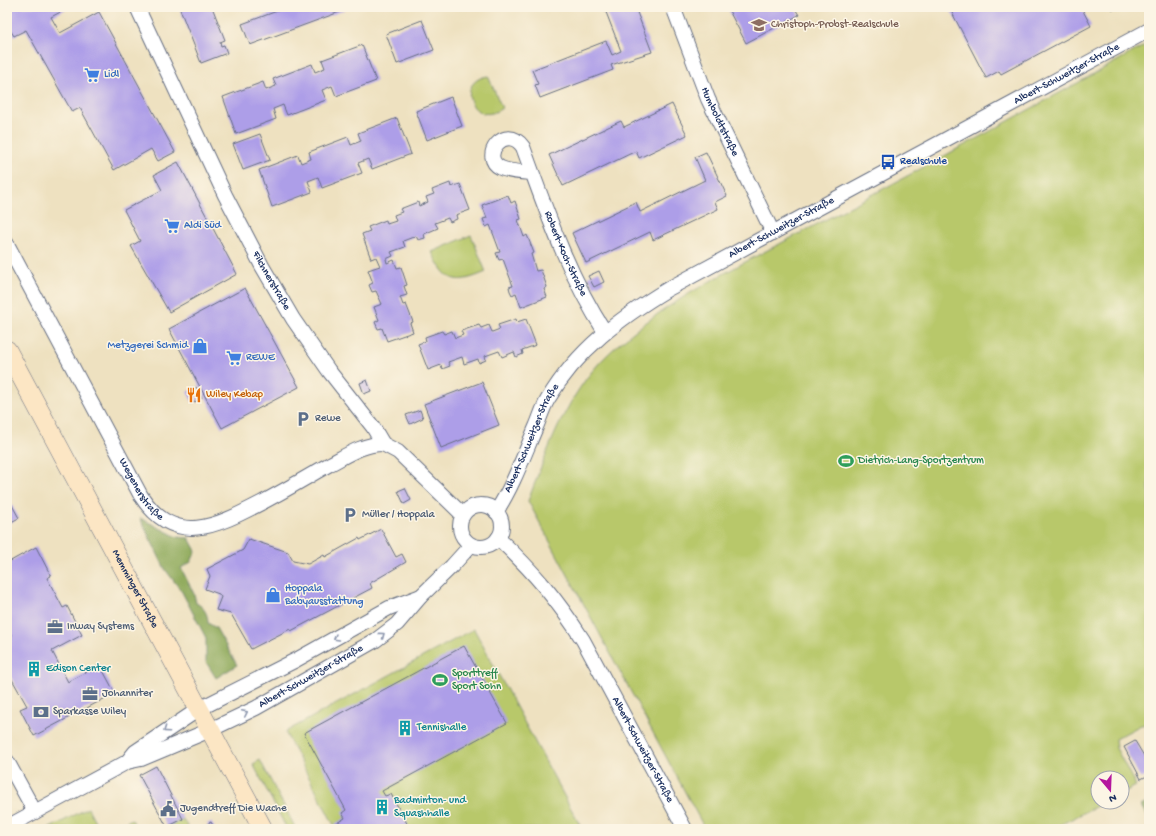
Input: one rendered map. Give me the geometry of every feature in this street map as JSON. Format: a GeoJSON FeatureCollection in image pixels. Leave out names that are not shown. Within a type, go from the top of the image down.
{"type":"FeatureCollection","features":[{"type":"Feature","properties":{"kind":"main road","name":"Memminger Straße"},"geometry":{"type":"LineString","coordinates":[[7,350],[263,829]]}},
{"type":"Feature","properties":{"kind":"street","name":"Filchnerstraße"},"geometry":{"type":"LineString","coordinates":[[137,7],[205,154],[262,266],[297,325],[328,371],[373,427],[383,444],[398,452],[463,515]]}},
{"type":"Feature","properties":{"kind":"street","name":"Humboldtstraße"},"geometry":{"type":"LineString","coordinates":[[673,7],[708,99],[773,233]]}},
{"type":"Feature","properties":{"kind":"street","name":"Albert-Schweitzer-Straße"},"geometry":{"type":"LineString","coordinates":[[496,512],[522,461],[548,400],[577,359],[605,332],[632,311],[668,289],[1149,30]]}},
{"type":"Feature","properties":{"kind":"street","name":"Robert-Koch-Straße"},"geometry":{"type":"LineString","coordinates":[[532,173],[571,269],[590,309],[605,332]]}},
{"type":"Feature","properties":{"kind":"street","name":"Wegenerstraße"},"geometry":{"type":"LineString","coordinates":[[7,244],[141,496],[155,514],[164,521],[178,527],[191,528],[219,524],[275,495],[348,454],[368,446],[383,444]]}},
{"type":"Feature","properties":{"kind":"street"},"geometry":{"type":"LineString","coordinates":[[480,505],[490,507],[496,512],[501,520],[502,526],[498,538],[494,542],[484,547],[471,545],[464,539],[460,530],[463,515],[470,508],[480,505]]}},
{"type":"Feature","properties":{"kind":"street","name":"Albert-Schweitzer-Straße"},"geometry":{"type":"LineString","coordinates":[[498,538],[532,570],[565,612],[582,640],[685,829]]}},
{"type":"Feature","properties":{"kind":"street","name":"Albert-Schweitzer-Straße"},"geometry":{"type":"LineString","coordinates":[[127,762],[141,759],[210,730],[256,708],[376,640],[397,624],[421,596],[471,545]]}},
{"type":"Feature","properties":{"kind":"street","name":"Albert-Schweitzer-Straße"},"geometry":{"type":"LineString","coordinates":[[127,762],[135,752],[199,709],[296,660],[389,608],[421,596]]}},
{"type":"Feature","properties":{"kind":"street"},"geometry":{"type":"LineString","coordinates":[[7,761],[35,812]]}},
{"type":"Feature","properties":{"kind":"street"},"geometry":{"type":"LineString","coordinates":[[7,827],[127,762]]}},
{"type":"Feature","properties":{"kind":"green space","name":"Dietrich-Lang-Sportzentrum"},"geometry":{"type":"Polygon","coordinates":[[[1149,43],[1149,724],[1141,725],[1115,739],[1116,748],[1128,770],[1090,770],[1090,810],[1052,829],[705,829],[528,501],[551,442],[569,405],[580,387],[607,355],[630,334],[682,298],[710,281],[1149,43]]]}},
{"type":"Feature","properties":{"kind":"green space"},"geometry":{"type":"Polygon","coordinates":[[[488,76],[502,108],[492,113],[483,113],[476,109],[471,102],[469,94],[471,86],[477,80],[488,76]]]}},
{"type":"Feature","properties":{"kind":"green space"},"geometry":{"type":"Polygon","coordinates":[[[471,235],[486,272],[467,279],[459,280],[447,275],[442,270],[432,252],[471,235]]]}},
{"type":"Feature","properties":{"kind":"green space"},"geometry":{"type":"Polygon","coordinates":[[[140,518],[177,537],[189,538],[196,551],[191,562],[181,568],[194,594],[196,603],[205,611],[208,623],[216,628],[237,665],[216,678],[206,662],[206,638],[182,592],[165,569],[140,518]]]}},
{"type":"Feature","properties":{"kind":"green space","name":"Sporttreff Sport Sohn"},"geometry":{"type":"Polygon","coordinates":[[[474,629],[582,829],[336,829],[285,732],[474,629]]]}},
{"type":"Feature","properties":{"kind":"green space"},"geometry":{"type":"Polygon","coordinates":[[[260,760],[296,829],[287,829],[253,764],[260,760]]]}},
{"type":"Feature","properties":{"kind":"green space","name":"Dietrich-Lang-Sportzentrum"},"geometry":{"type":"Polygon","coordinates":[[[1130,775],[1136,786],[1130,789],[1130,775]]]}},
{"type":"Feature","properties":{"kind":"green space"},"geometry":{"type":"Polygon","coordinates":[[[1149,802],[1149,820],[1141,806],[1149,802]]]}},
{"type":"Feature","properties":{"kind":"green space"},"geometry":{"type":"Polygon","coordinates":[[[88,808],[99,829],[48,829],[88,808]]]}},
{"type":"Feature","properties":{"kind":"green space"},"geometry":{"type":"Polygon","coordinates":[[[132,819],[134,824],[124,829],[112,829],[132,819]]]}},
{"type":"Feature","properties":{"kind":"green space"},"geometry":{"type":"Polygon","coordinates":[[[183,819],[189,829],[163,829],[183,819]]]}},
{"type":"Feature","properties":{"kind":"building","name":"Lidl"},"geometry":{"type":"Polygon","coordinates":[[[7,7],[70,7],[51,17],[60,33],[99,12],[175,152],[158,161],[151,149],[114,170],[80,108],[72,112],[26,30],[14,36],[7,25],[7,7]]]}},
{"type":"Feature","properties":{"kind":"building"},"geometry":{"type":"Polygon","coordinates":[[[179,7],[212,7],[225,40],[220,42],[221,46],[224,45],[227,53],[201,63],[179,7]]]}},
{"type":"Feature","properties":{"kind":"building"},"geometry":{"type":"Polygon","coordinates":[[[288,7],[344,7],[345,10],[250,45],[242,24],[288,7]]]}},
{"type":"Feature","properties":{"kind":"building"},"geometry":{"type":"Polygon","coordinates":[[[604,7],[635,7],[652,52],[611,65],[613,70],[540,98],[535,85],[538,84],[532,70],[606,41],[612,55],[621,51],[604,7]]]}},
{"type":"Feature","properties":{"kind":"building","name":"Christoph-Probst-Realschule"},"geometry":{"type":"Polygon","coordinates":[[[727,7],[794,7],[799,15],[746,43],[727,7]]]}},
{"type":"Feature","properties":{"kind":"building"},"geometry":{"type":"Polygon","coordinates":[[[949,7],[1081,7],[1091,26],[1001,74],[999,71],[986,78],[949,7]]]}},
{"type":"Feature","properties":{"kind":"building"},"geometry":{"type":"Polygon","coordinates":[[[1111,7],[1119,7],[1113,10],[1111,7]]]}},
{"type":"Feature","properties":{"kind":"building"},"geometry":{"type":"Polygon","coordinates":[[[422,20],[434,50],[397,64],[386,34],[422,20]]]}},
{"type":"Feature","properties":{"kind":"building"},"geometry":{"type":"Polygon","coordinates":[[[362,45],[376,81],[336,96],[332,86],[322,90],[326,100],[287,115],[283,105],[273,109],[276,119],[236,134],[223,97],[263,82],[266,90],[276,86],[273,79],[312,64],[315,72],[325,68],[322,60],[362,45]]]}},
{"type":"Feature","properties":{"kind":"building"},"geometry":{"type":"Polygon","coordinates":[[[451,97],[462,126],[427,140],[416,111],[451,97]]]}},
{"type":"Feature","properties":{"kind":"building"},"geometry":{"type":"Polygon","coordinates":[[[672,104],[687,135],[639,158],[636,151],[563,186],[549,155],[621,121],[624,127],[672,104]]]}},
{"type":"Feature","properties":{"kind":"building"},"geometry":{"type":"Polygon","coordinates":[[[397,118],[411,154],[372,169],[368,159],[358,163],[362,173],[322,188],[318,177],[308,181],[312,192],[272,207],[259,170],[298,155],[301,163],[311,159],[309,152],[348,137],[351,145],[361,141],[358,133],[397,118]]]}},
{"type":"Feature","properties":{"kind":"building"},"geometry":{"type":"Polygon","coordinates":[[[260,134],[270,160],[243,170],[233,144],[260,134]]]}},
{"type":"Feature","properties":{"kind":"building"},"geometry":{"type":"Polygon","coordinates":[[[706,152],[727,196],[715,202],[718,209],[653,240],[650,232],[586,263],[572,233],[636,202],[640,212],[705,180],[695,157],[706,152]]]}},
{"type":"Feature","properties":{"kind":"building","name":"Aldi Süd"},"geometry":{"type":"Polygon","coordinates":[[[178,162],[237,274],[169,312],[131,246],[140,241],[124,210],[162,190],[154,175],[178,162]]]}},
{"type":"Feature","properties":{"kind":"building"},"geometry":{"type":"Polygon","coordinates":[[[450,183],[451,187],[460,184],[470,210],[456,215],[457,219],[450,222],[448,218],[435,223],[438,228],[424,234],[425,238],[418,240],[416,236],[403,241],[405,247],[391,252],[393,256],[386,259],[387,263],[394,260],[397,268],[401,267],[407,285],[404,286],[407,295],[400,297],[403,305],[406,304],[413,322],[410,323],[413,332],[387,341],[382,328],[378,329],[375,322],[379,320],[374,307],[382,304],[376,291],[372,292],[369,285],[373,283],[368,270],[380,266],[376,257],[371,259],[362,234],[370,231],[368,227],[386,220],[387,224],[396,221],[394,215],[402,212],[400,209],[418,202],[419,206],[428,202],[426,197],[434,194],[432,190],[450,183]]]}},
{"type":"Feature","properties":{"kind":"building"},"geometry":{"type":"Polygon","coordinates":[[[508,195],[511,203],[515,201],[521,219],[518,220],[524,237],[527,235],[534,253],[531,254],[536,271],[541,270],[547,287],[544,289],[547,297],[521,307],[516,293],[512,295],[510,291],[509,287],[513,286],[503,259],[499,260],[496,253],[500,252],[490,225],[486,227],[483,219],[487,218],[482,205],[508,195]]]}},
{"type":"Feature","properties":{"kind":"building"},"geometry":{"type":"Polygon","coordinates":[[[599,271],[604,282],[594,287],[588,276],[599,271]]]}},
{"type":"Feature","properties":{"kind":"building","name":"REWE"},"geometry":{"type":"Polygon","coordinates":[[[245,288],[299,387],[222,428],[169,329],[245,288]]]}},
{"type":"Feature","properties":{"kind":"building"},"geometry":{"type":"Polygon","coordinates":[[[516,319],[517,322],[526,319],[536,345],[522,350],[523,354],[516,357],[514,352],[502,357],[499,351],[485,356],[486,360],[479,363],[478,359],[464,364],[462,357],[448,362],[450,366],[442,369],[441,365],[428,370],[418,344],[426,341],[425,337],[442,331],[444,334],[452,331],[455,338],[463,335],[461,331],[479,325],[481,328],[489,325],[492,332],[500,329],[498,325],[516,319]]]}},
{"type":"Feature","properties":{"kind":"building"},"geometry":{"type":"Polygon","coordinates":[[[367,380],[371,391],[364,394],[360,383],[367,380]]]}},
{"type":"Feature","properties":{"kind":"building"},"geometry":{"type":"Polygon","coordinates":[[[482,382],[499,425],[441,448],[424,404],[482,382]]]}},
{"type":"Feature","properties":{"kind":"building","name":"Wiley Kebap"},"geometry":{"type":"Polygon","coordinates":[[[196,387],[202,398],[193,403],[187,392],[196,387]]]}},
{"type":"Feature","properties":{"kind":"building"},"geometry":{"type":"Polygon","coordinates":[[[420,410],[423,418],[410,424],[406,415],[420,410]]]}},
{"type":"Feature","properties":{"kind":"building"},"geometry":{"type":"Polygon","coordinates":[[[405,488],[411,500],[404,504],[398,491],[405,488]]]}},
{"type":"Feature","properties":{"kind":"building"},"geometry":{"type":"Polygon","coordinates":[[[7,496],[19,518],[7,524],[7,496]]]}},
{"type":"Feature","properties":{"kind":"building","name":"Hoppala Babyausstattung"},"geometry":{"type":"Polygon","coordinates":[[[381,529],[396,557],[402,554],[406,562],[370,583],[372,588],[291,631],[290,629],[251,649],[231,614],[216,610],[221,597],[219,594],[205,589],[210,576],[207,569],[243,550],[249,539],[288,552],[293,561],[308,564],[324,555],[325,557],[359,538],[360,540],[381,529]]]}},
{"type":"Feature","properties":{"kind":"building","name":"Edison Center"},"geometry":{"type":"Polygon","coordinates":[[[36,547],[51,576],[47,578],[63,608],[67,606],[82,635],[52,651],[68,682],[100,665],[115,693],[34,736],[20,709],[27,706],[9,674],[7,675],[7,638],[12,636],[7,627],[7,563],[36,547]]]}},
{"type":"Feature","properties":{"kind":"building","name":"Tennishalle"},"geometry":{"type":"Polygon","coordinates":[[[464,646],[507,723],[382,791],[385,796],[391,794],[410,829],[338,829],[335,824],[345,818],[342,813],[346,810],[304,733],[464,646]]]}},
{"type":"Feature","properties":{"kind":"building"},"geometry":{"type":"Polygon","coordinates":[[[1135,741],[1144,756],[1149,753],[1149,775],[1141,779],[1124,747],[1135,741]]]}},
{"type":"Feature","properties":{"kind":"building"},"geometry":{"type":"Polygon","coordinates":[[[156,766],[183,819],[167,827],[139,775],[156,766]]]}},
{"type":"Feature","properties":{"kind":"building"},"geometry":{"type":"Polygon","coordinates":[[[211,822],[215,829],[210,829],[207,824],[211,822]]]}},
{"type":"Feature","properties":{"kind":"place","name":"Christoph-Probst-Realschule"},"geometry":{"type":"Point","coordinates":[759,25]}},
{"type":"Feature","properties":{"kind":"place","name":"Lidl"},"geometry":{"type":"Point","coordinates":[92,75]}},
{"type":"Feature","properties":{"kind":"place","name":"Realschule"},"geometry":{"type":"Point","coordinates":[888,162]}},
{"type":"Feature","properties":{"kind":"place","name":"Aldi Süd"},"geometry":{"type":"Point","coordinates":[172,226]}},
{"type":"Feature","properties":{"kind":"place","name":"Metzgerei Schmid"},"geometry":{"type":"Point","coordinates":[200,346]}},
{"type":"Feature","properties":{"kind":"place","name":"REWE"},"geometry":{"type":"Point","coordinates":[234,358]}},
{"type":"Feature","properties":{"kind":"place","name":"Wiley Kebap"},"geometry":{"type":"Point","coordinates":[194,395]}},
{"type":"Feature","properties":{"kind":"place","name":"Rewe"},"geometry":{"type":"Point","coordinates":[303,419]}},
{"type":"Feature","properties":{"kind":"place","name":"Dietrich-Lang-Sportzentrum"},"geometry":{"type":"Point","coordinates":[846,461]}},
{"type":"Feature","properties":{"kind":"place","name":"Müller / Hoppala"},"geometry":{"type":"Point","coordinates":[350,515]}},
{"type":"Feature","properties":{"kind":"place","name":"Hoppala Babyausstattung"},"geometry":{"type":"Point","coordinates":[273,595]}},
{"type":"Feature","properties":{"kind":"place","name":"Inway Systems"},"geometry":{"type":"Point","coordinates":[55,627]}},
{"type":"Feature","properties":{"kind":"place","name":"Edison Center"},"geometry":{"type":"Point","coordinates":[34,669]}},
{"type":"Feature","properties":{"kind":"place","name":"Sporttreff Sport Sohn"},"geometry":{"type":"Point","coordinates":[440,680]}},
{"type":"Feature","properties":{"kind":"place","name":"Johanniter"},"geometry":{"type":"Point","coordinates":[90,694]}},
{"type":"Feature","properties":{"kind":"place","name":"Sparkasse Wiley"},"geometry":{"type":"Point","coordinates":[41,712]}},
{"type":"Feature","properties":{"kind":"place","name":"Tennishalle"},"geometry":{"type":"Point","coordinates":[405,728]}},
{"type":"Feature","properties":{"kind":"place","name":"Badminton- und Squashhalle"},"geometry":{"type":"Point","coordinates":[382,807]}},
{"type":"Feature","properties":{"kind":"place","name":"Jugendtreff Die Wache"},"geometry":{"type":"Point","coordinates":[168,809]}}]}
